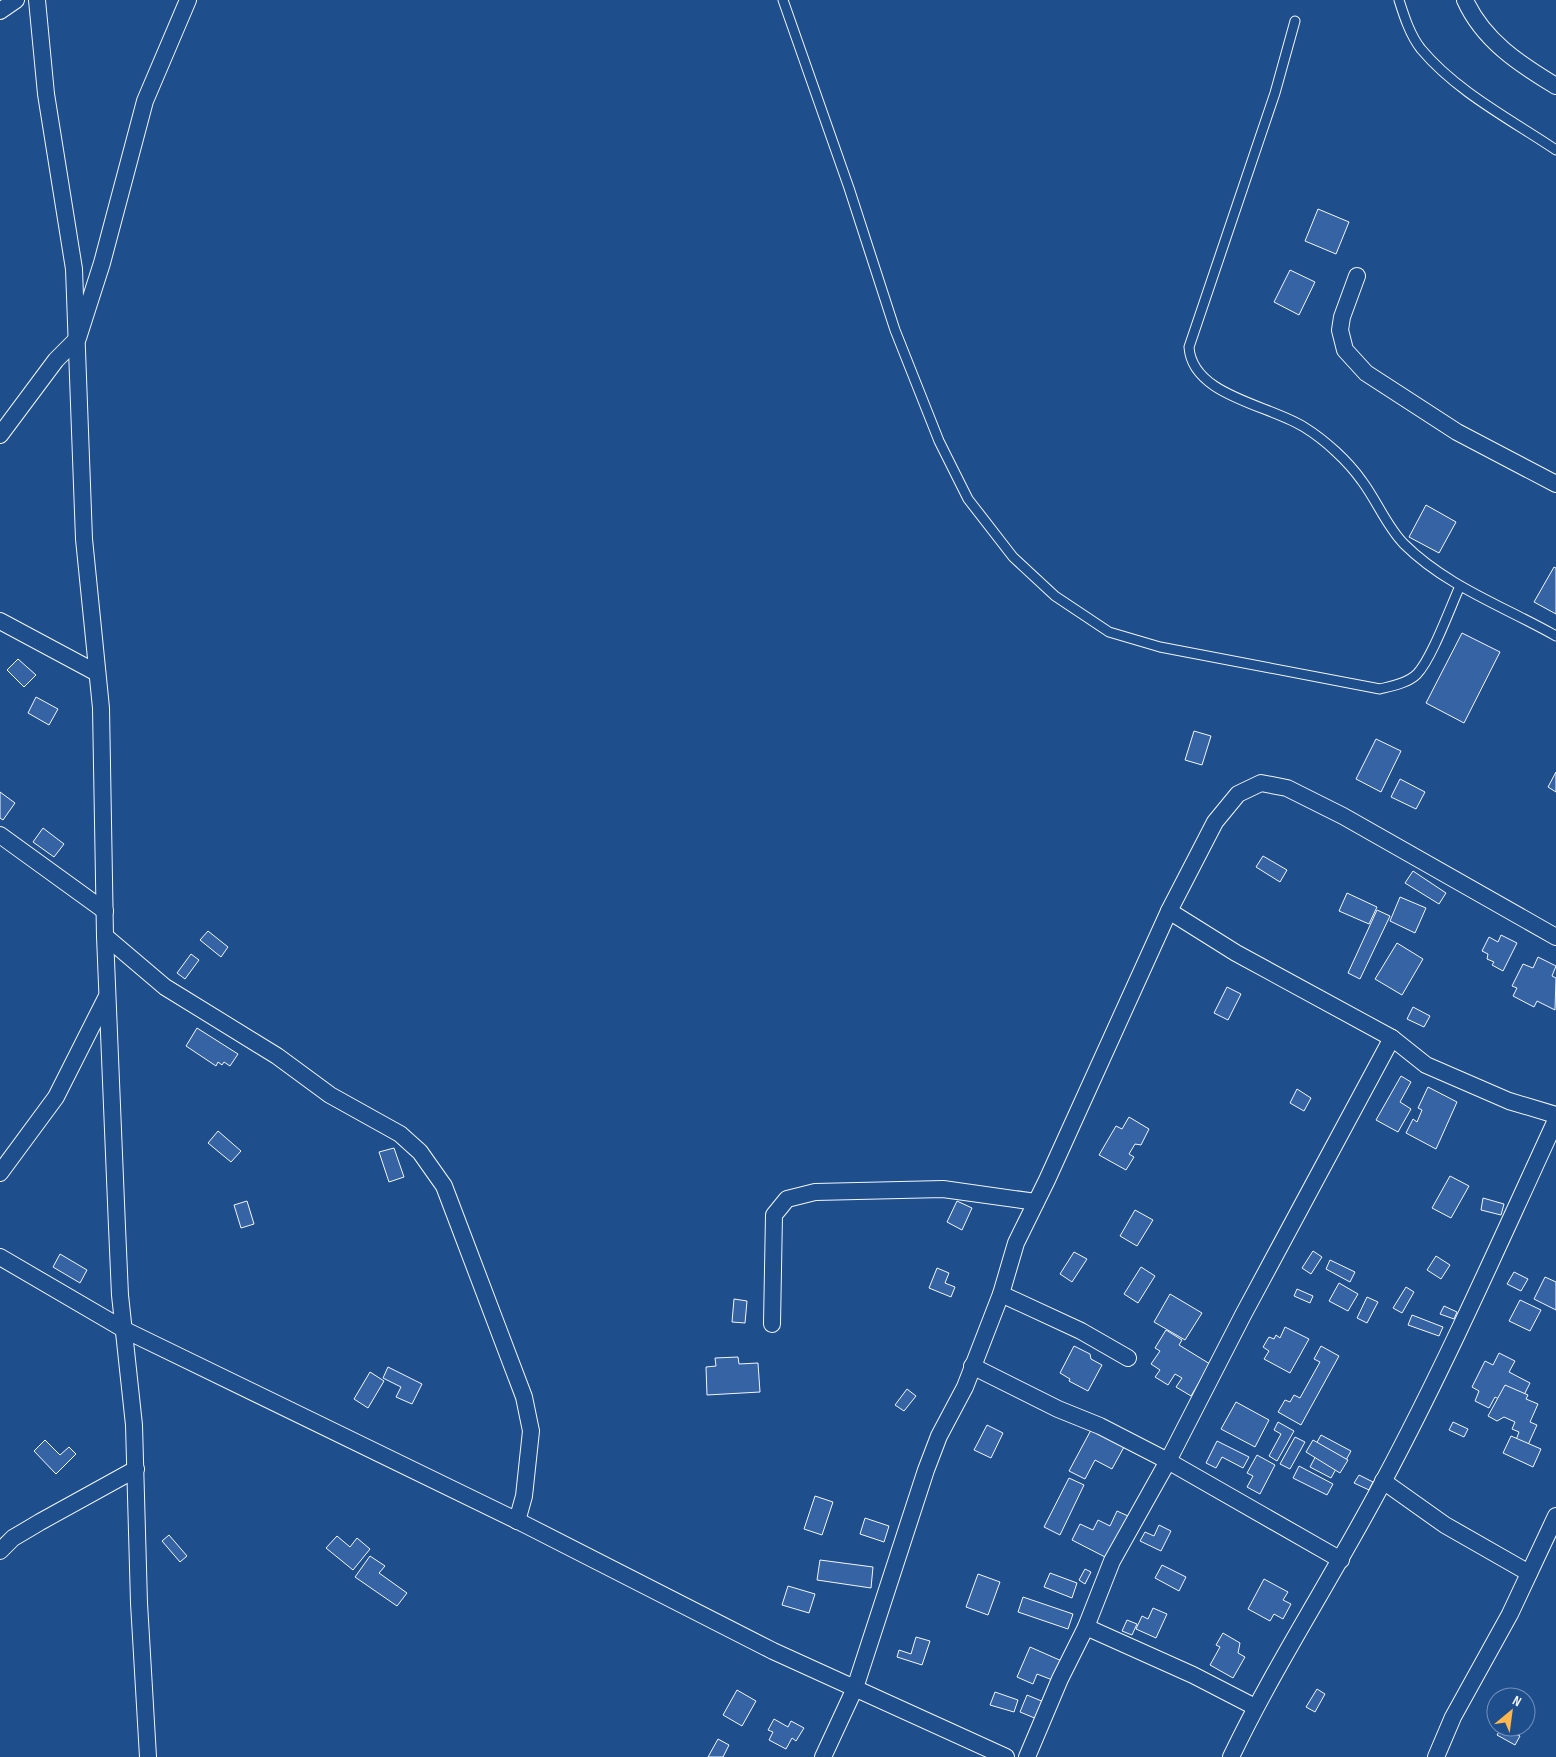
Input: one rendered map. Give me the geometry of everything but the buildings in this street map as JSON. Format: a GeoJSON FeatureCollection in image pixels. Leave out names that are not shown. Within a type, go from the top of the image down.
{"type":"FeatureCollection","features":[{"type":"Feature","properties":{"kind":"street"},"geometry":{"type":"LineString","coordinates":[[0,11],[16,0]]}},
{"type":"Feature","properties":{"kind":"street"},"geometry":{"type":"LineString","coordinates":[[37,0],[46,94],[74,269],[84,539],[101,708],[105,936],[120,1286],[126,1330],[136,1469],[139,1603],[148,1757]]}},
{"type":"Feature","properties":{"kind":"street"},"geometry":{"type":"LineString","coordinates":[[0,434],[56,360],[78,338],[102,262],[145,101],[188,0]]}},
{"type":"Feature","properties":{"kind":"street"},"geometry":{"type":"LineString","coordinates":[[1464,0],[1472,16],[1502,50],[1556,86]]}},
{"type":"Feature","properties":{"kind":"street"},"geometry":{"type":"LineString","coordinates":[[1357,276],[1342,317],[1340,330],[1345,350],[1366,373],[1457,432],[1556,484]]}},
{"type":"Feature","properties":{"kind":"street"},"geometry":{"type":"LineString","coordinates":[[0,621],[97,673]]}},
{"type":"Feature","properties":{"kind":"street"},"geometry":{"type":"LineString","coordinates":[[823,1757],[855,1688],[926,1470],[940,1436],[965,1387],[1000,1294],[1016,1243],[1169,911],[1214,822],[1238,794],[1260,783],[1286,788],[1343,816],[1556,937]]}},
{"type":"Feature","properties":{"kind":"street"},"geometry":{"type":"LineString","coordinates":[[0,836],[105,911]]}},
{"type":"Feature","properties":{"kind":"street"},"geometry":{"type":"LineString","coordinates":[[1169,911],[1236,953],[1392,1038],[1426,1065],[1509,1101],[1556,1115]]}},
{"type":"Feature","properties":{"kind":"street"},"geometry":{"type":"LineString","coordinates":[[105,936],[165,987],[277,1056],[330,1095],[400,1134],[420,1152],[444,1186],[524,1396],[531,1431],[524,1496],[517,1521]]}},
{"type":"Feature","properties":{"kind":"street"},"geometry":{"type":"LineString","coordinates":[[0,1173],[56,1097],[108,996]]}},
{"type":"Feature","properties":{"kind":"street"},"geometry":{"type":"LineString","coordinates":[[1027,1757],[1060,1679],[1086,1627],[1112,1561],[1168,1461],[1243,1315],[1392,1038]]}},
{"type":"Feature","properties":{"kind":"street"},"geometry":{"type":"LineString","coordinates":[[1231,1757],[1255,1707],[1341,1560],[1383,1481],[1462,1324],[1556,1120]]}},
{"type":"Feature","properties":{"kind":"street"},"geometry":{"type":"LineString","coordinates":[[772,1324],[774,1215],[787,1199],[815,1192],[943,1189],[1036,1202]]}},
{"type":"Feature","properties":{"kind":"street"},"geometry":{"type":"LineString","coordinates":[[0,1257],[126,1330],[517,1521],[773,1651],[855,1688],[981,1751],[1006,1757]]}},
{"type":"Feature","properties":{"kind":"street"},"geometry":{"type":"LineString","coordinates":[[1000,1294],[1081,1332],[1128,1358]]}},
{"type":"Feature","properties":{"kind":"street"},"geometry":{"type":"LineString","coordinates":[[972,1366],[1168,1461],[1341,1560]]}},
{"type":"Feature","properties":{"kind":"street"},"geometry":{"type":"LineString","coordinates":[[0,1551],[13,1538],[136,1469]]}},
{"type":"Feature","properties":{"kind":"street"},"geometry":{"type":"LineString","coordinates":[[1383,1481],[1445,1525],[1529,1573]]}},
{"type":"Feature","properties":{"kind":"street"},"geometry":{"type":"LineString","coordinates":[[1436,1757],[1453,1717],[1510,1614],[1556,1516]]}},
{"type":"Feature","properties":{"kind":"street"},"geometry":{"type":"LineString","coordinates":[[1086,1627],[1193,1675],[1255,1707]]}},
{"type":"Feature","properties":{"kind":"lane"},"geometry":{"type":"LineString","coordinates":[[782,0],[849,188],[895,330],[939,441],[968,499],[1014,558],[1055,596],[1109,632],[1160,647],[1380,689],[1403,682],[1416,675],[1432,648],[1460,586]]}},
{"type":"Feature","properties":{"kind":"lane"},"geometry":{"type":"LineString","coordinates":[[1398,0],[1405,20],[1420,48],[1467,93],[1556,150]]}},
{"type":"Feature","properties":{"kind":"lane"},"geometry":{"type":"LineString","coordinates":[[1295,21],[1275,93],[1189,347],[1190,360],[1204,380],[1302,426],[1318,438],[1362,480],[1402,542],[1418,558],[1460,586],[1556,636]]}}]}
